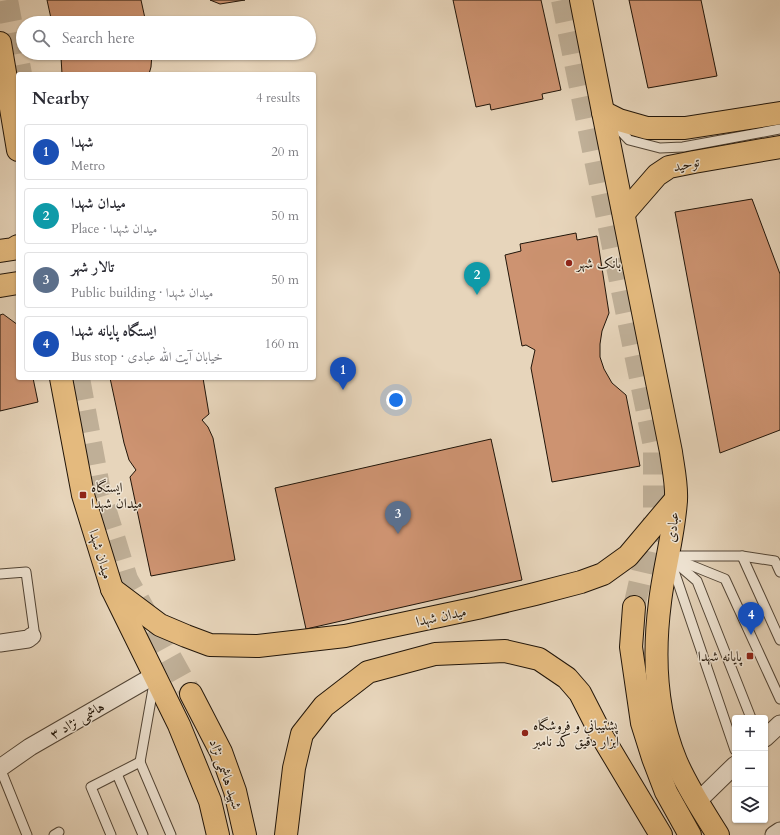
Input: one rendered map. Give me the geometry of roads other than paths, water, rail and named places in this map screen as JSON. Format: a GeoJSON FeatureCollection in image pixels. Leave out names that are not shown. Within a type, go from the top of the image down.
{"type":"FeatureCollection","features":[{"type":"Feature","properties":{"kind":"main road"},"geometry":{"type":"LineString","coordinates":[[581,0],[671,452],[676,499]]}},
{"type":"Feature","properties":{"kind":"main road"},"geometry":{"type":"LineString","coordinates":[[0,43],[16,138]]}},
{"type":"Feature","properties":{"kind":"main road"},"geometry":{"type":"LineString","coordinates":[[603,112],[619,120],[647,128],[684,128],[780,113]]}},
{"type":"Feature","properties":{"kind":"main road","name":"توحید"},"geometry":{"type":"LineString","coordinates":[[624,213],[657,175],[669,167],[774,148]]}},
{"type":"Feature","properties":{"kind":"main road"},"geometry":{"type":"LineString","coordinates":[[0,251],[16,247]]}},
{"type":"Feature","properties":{"kind":"main road"},"geometry":{"type":"LineString","coordinates":[[0,286],[16,283]]}},
{"type":"Feature","properties":{"kind":"main road","name":"میدان شهدا"},"geometry":{"type":"LineString","coordinates":[[61,380],[83,495],[112,588],[160,625],[210,645],[258,646],[345,636],[477,608],[581,582],[603,574],[628,556],[676,499]]}},
{"type":"Feature","properties":{"kind":"main road","name":"عبادی"},"geometry":{"type":"LineString","coordinates":[[676,499],[660,601],[656,651],[658,690],[665,726],[676,761],[697,802],[718,835]]}},
{"type":"Feature","properties":{"kind":"main road"},"geometry":{"type":"LineString","coordinates":[[112,588],[179,725],[210,801],[218,835]]}},
{"type":"Feature","properties":{"kind":"main road"},"geometry":{"type":"LineString","coordinates":[[634,607],[632,647],[642,723],[666,792],[690,835]]}},
{"type":"Feature","properties":{"kind":"main road"},"geometry":{"type":"LineString","coordinates":[[286,835],[294,768],[302,734],[324,706],[368,672],[435,654],[505,651],[539,659],[566,678],[580,692],[603,738],[661,835]]}},
{"type":"Feature","properties":{"kind":"main road","name":"شهید هاشمی نژاد"},"geometry":{"type":"LineString","coordinates":[[191,694],[221,752],[234,791],[245,835]]}},
{"type":"Feature","properties":{"kind":"street"},"geometry":{"type":"LineString","coordinates":[[0,643],[32,636]]}},
{"type":"Feature","properties":{"kind":"street","name":"هاشمی نژاد ۳"},"geometry":{"type":"LineString","coordinates":[[0,768],[30,747],[155,675]]}},
{"type":"Feature","properties":{"kind":"street"},"geometry":{"type":"LineString","coordinates":[[768,735],[780,724]]}},
{"type":"Feature","properties":{"kind":"street"},"geometry":{"type":"LineString","coordinates":[[697,802],[732,768]]}},
{"type":"Feature","properties":{"kind":"street"},"geometry":{"type":"LineString","coordinates":[[774,835],[780,831]]}},
{"type":"Feature","properties":{"kind":"lane"},"geometry":{"type":"LineString","coordinates":[[603,112],[629,140],[660,148],[683,147],[780,129]]}},
{"type":"Feature","properties":{"kind":"lane"},"geometry":{"type":"LineString","coordinates":[[668,556],[742,556],[775,561],[780,572]]}},
{"type":"Feature","properties":{"kind":"lane"},"geometry":{"type":"LineString","coordinates":[[668,556],[725,580],[780,699]]}},
{"type":"Feature","properties":{"kind":"lane"},"geometry":{"type":"LineString","coordinates":[[668,556],[697,581],[750,715]]}},
{"type":"Feature","properties":{"kind":"lane"},"geometry":{"type":"LineString","coordinates":[[668,556],[732,741]]}},
{"type":"Feature","properties":{"kind":"lane"},"geometry":{"type":"LineString","coordinates":[[742,556],[780,640]]}},
{"type":"Feature","properties":{"kind":"lane"},"geometry":{"type":"LineString","coordinates":[[0,574],[26,572],[34,630],[32,636]]}},
{"type":"Feature","properties":{"kind":"lane"},"geometry":{"type":"LineString","coordinates":[[155,675],[140,762],[171,835]]}},
{"type":"Feature","properties":{"kind":"lane"},"geometry":{"type":"LineString","coordinates":[[111,835],[91,787],[140,762]]}},
{"type":"Feature","properties":{"kind":"lane"},"geometry":{"type":"LineString","coordinates":[[0,768],[27,835]]}},
{"type":"Feature","properties":{"kind":"lane"},"geometry":{"type":"LineString","coordinates":[[117,774],[143,835]]}},
{"type":"Feature","properties":{"kind":"tunnel"},"geometry":{"type":"LineString","coordinates":[[7,0],[16,48]]}},
{"type":"Feature","properties":{"kind":"tunnel"},"geometry":{"type":"LineString","coordinates":[[562,0],[654,446],[654,520],[634,607]]}},
{"type":"Feature","properties":{"kind":"tunnel"},"geometry":{"type":"LineString","coordinates":[[18,60],[21,72]]}},
{"type":"Feature","properties":{"kind":"tunnel"},"geometry":{"type":"LineString","coordinates":[[79,380],[100,492],[127,579],[191,694]]}},
{"type":"Feature","properties":{"kind":"place","name":"بانک شهر"},"geometry":{"type":"Point","coordinates":[569,263]}},
{"type":"Feature","properties":{"kind":"place","name":"میدان شهدا"},"geometry":{"type":"Point","coordinates":[477,295]}},
{"type":"Feature","properties":{"kind":"place","name":"شهدا"},"geometry":{"type":"Point","coordinates":[343,390]}},
{"type":"Feature","properties":{"kind":"place","name":"ایستگاه میدان شهدا"},"geometry":{"type":"Point","coordinates":[83,495]}},
{"type":"Feature","properties":{"kind":"place","name":"تالار شهر"},"geometry":{"type":"Point","coordinates":[398,534]}},
{"type":"Feature","properties":{"kind":"place","name":"ایستگاه پایانه شهدا"},"geometry":{"type":"Point","coordinates":[751,635]}},
{"type":"Feature","properties":{"kind":"place","name":"پایانه شهدا"},"geometry":{"type":"Point","coordinates":[750,656]}},
{"type":"Feature","properties":{"kind":"place","name":"پشتیبانی و فروشگاه ابزار دقیق کد نامبر"},"geometry":{"type":"Point","coordinates":[525,733]}}]}
